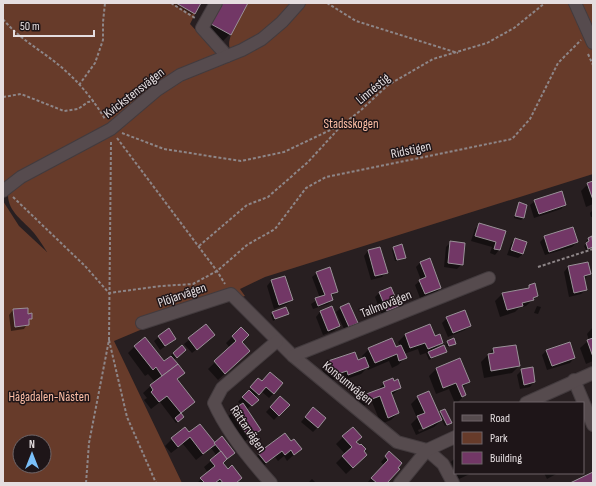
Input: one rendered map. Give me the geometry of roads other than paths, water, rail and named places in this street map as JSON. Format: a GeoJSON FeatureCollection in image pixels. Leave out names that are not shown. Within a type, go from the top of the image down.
{"type":"FeatureCollection","features":[{"type":"Feature","properties":{"kind":"street"},"geometry":{"type":"LineString","coordinates":[[216,3],[202,28],[227,56]]}},
{"type":"Feature","properties":{"kind":"street","name":"Kvickstensvägen"},"geometry":{"type":"LineString","coordinates":[[6,194],[12,178],[111,129],[157,90],[180,75],[227,56],[262,39],[282,22],[299,3]]}},
{"type":"Feature","properties":{"kind":"street"},"geometry":{"type":"LineString","coordinates":[[575,3],[592,40]]}},
{"type":"Feature","properties":{"kind":"street","name":"Tallmovägen"},"geometry":{"type":"LineString","coordinates":[[293,356],[489,278]]}},
{"type":"Feature","properties":{"kind":"street","name":"Konsumvägen"},"geometry":{"type":"LineString","coordinates":[[231,294],[293,356],[397,442],[427,450],[443,464],[453,483]]}},
{"type":"Feature","properties":{"kind":"street","name":"Plöjarvägen"},"geometry":{"type":"LineString","coordinates":[[142,324],[231,294]]}},
{"type":"Feature","properties":{"kind":"street","name":"Rättarvägen"},"geometry":{"type":"LineString","coordinates":[[271,483],[222,421],[214,403],[222,388],[277,341]]}},
{"type":"Feature","properties":{"kind":"street"},"geometry":{"type":"LineString","coordinates":[[528,402],[574,380],[593,373]]}},
{"type":"Feature","properties":{"kind":"street"},"geometry":{"type":"LineString","coordinates":[[574,380],[583,402]]}},
{"type":"Feature","properties":{"kind":"street"},"geometry":{"type":"LineString","coordinates":[[584,404],[593,425]]}},
{"type":"Feature","properties":{"kind":"street"},"geometry":{"type":"LineString","coordinates":[[400,483],[427,450],[454,437]]}},
{"type":"Feature","properties":{"kind":"park label","name":"Stadsskogen"},"geometry":{"type":"Point","coordinates":[351,124]}},
{"type":"Feature","properties":{"kind":"park label","name":"Hågadalen-Nåsten"},"geometry":{"type":"Point","coordinates":[49,397]}}]}
